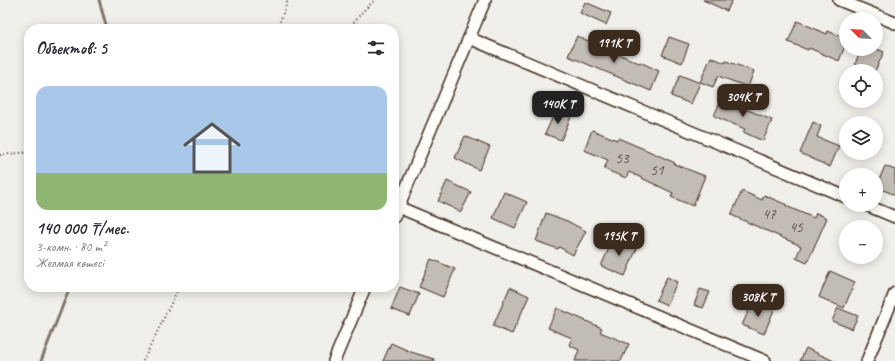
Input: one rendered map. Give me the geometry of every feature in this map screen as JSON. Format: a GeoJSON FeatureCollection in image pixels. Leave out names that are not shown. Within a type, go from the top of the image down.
{"type":"FeatureCollection","features":[{"type":"Feature","properties":{"kind":"street"},"geometry":{"type":"LineString","coordinates":[[399,205],[485,0]]}},
{"type":"Feature","properties":{"kind":"street"},"geometry":{"type":"LineString","coordinates":[[839,0],[895,23]]}},
{"type":"Feature","properties":{"kind":"street"},"geometry":{"type":"LineString","coordinates":[[469,38],[839,194]]}},
{"type":"Feature","properties":{"kind":"street"},"geometry":{"type":"LineString","coordinates":[[883,212],[895,217]]}},
{"type":"Feature","properties":{"kind":"street"},"geometry":{"type":"LineString","coordinates":[[399,213],[765,361]]}},
{"type":"Feature","properties":{"kind":"street"},"geometry":{"type":"LineString","coordinates":[[334,361],[363,292]]}},
{"type":"Feature","properties":{"kind":"street"},"geometry":{"type":"LineString","coordinates":[[867,361],[895,293]]}},
{"type":"Feature","properties":{"kind":"path"},"geometry":{"type":"LineString","coordinates":[[279,24],[288,0]]}},
{"type":"Feature","properties":{"kind":"path"},"geometry":{"type":"LineString","coordinates":[[353,24],[363,11],[375,0]]}},
{"type":"Feature","properties":{"kind":"path"},"geometry":{"type":"LineString","coordinates":[[0,155],[24,153]]}},
{"type":"Feature","properties":{"kind":"path"},"geometry":{"type":"LineString","coordinates":[[143,361],[177,292]]}},
{"type":"Feature","properties":{"kind":"building"},"geometry":{"type":"Polygon","coordinates":[[[703,0],[732,0],[727,11],[703,0]]]}},
{"type":"Feature","properties":{"kind":"building"},"geometry":{"type":"Polygon","coordinates":[[[585,2],[611,13],[606,25],[580,13],[585,2]]]}},
{"type":"Feature","properties":{"kind":"building"},"geometry":{"type":"Polygon","coordinates":[[[797,21],[827,34],[828,31],[839,36],[839,56],[841,56],[839,61],[809,48],[808,50],[788,42],[797,21]]]}},
{"type":"Feature","properties":{"kind":"building"},"geometry":{"type":"Polygon","coordinates":[[[577,36],[659,71],[651,91],[568,56],[577,36]]]}},
{"type":"Feature","properties":{"kind":"building"},"geometry":{"type":"Polygon","coordinates":[[[669,37],[689,44],[682,63],[662,55],[669,37]]]}},
{"type":"Feature","properties":{"kind":"building"},"geometry":{"type":"Polygon","coordinates":[[[858,56],[882,56],[878,64],[855,64],[858,56]]]}},
{"type":"Feature","properties":{"kind":"building"},"geometry":{"type":"Polygon","coordinates":[[[711,57],[725,63],[726,61],[754,71],[748,87],[718,76],[713,87],[700,82],[711,57]]]}},
{"type":"Feature","properties":{"kind":"building"},"geometry":{"type":"Polygon","coordinates":[[[680,75],[700,83],[691,104],[671,96],[680,75]]]}},
{"type":"Feature","properties":{"kind":"building"},"geometry":{"type":"Polygon","coordinates":[[[723,95],[743,104],[741,107],[772,120],[763,141],[743,132],[745,129],[714,116],[723,95]]]}},
{"type":"Feature","properties":{"kind":"building"},"geometry":{"type":"Polygon","coordinates":[[[556,110],[571,117],[561,140],[545,134],[556,110]]]}},
{"type":"Feature","properties":{"kind":"building"},"geometry":{"type":"Polygon","coordinates":[[[813,122],[821,126],[817,137],[839,146],[830,167],[800,153],[813,122]]]}},
{"type":"Feature","properties":{"kind":"building"},"geometry":{"type":"Polygon","coordinates":[[[592,130],[617,140],[618,138],[675,163],[674,164],[705,176],[693,206],[671,197],[673,193],[629,172],[626,178],[604,169],[608,160],[584,150],[592,130]]]}},
{"type":"Feature","properties":{"kind":"building"},"geometry":{"type":"Polygon","coordinates":[[[465,136],[490,147],[479,170],[455,158],[465,136]]]}},
{"type":"Feature","properties":{"kind":"building"},"geometry":{"type":"Polygon","coordinates":[[[885,166],[895,170],[895,195],[883,190],[883,171],[885,166]]]}},
{"type":"Feature","properties":{"kind":"building"},"geometry":{"type":"Polygon","coordinates":[[[447,181],[471,192],[461,212],[438,201],[447,181]]]}},
{"type":"Feature","properties":{"kind":"building"},"geometry":{"type":"Polygon","coordinates":[[[742,191],[762,200],[764,195],[814,218],[816,213],[827,218],[807,263],[796,258],[801,246],[731,215],[742,191]]]}},
{"type":"Feature","properties":{"kind":"building"},"geometry":{"type":"Polygon","coordinates":[[[504,192],[527,202],[515,228],[493,218],[504,192]]]}},
{"type":"Feature","properties":{"kind":"building"},"geometry":{"type":"Polygon","coordinates":[[[546,213],[567,221],[586,231],[573,255],[559,247],[558,249],[536,241],[546,213]]]}},
{"type":"Feature","properties":{"kind":"building"},"geometry":{"type":"Polygon","coordinates":[[[614,237],[637,248],[625,276],[601,266],[614,237]]]}},
{"type":"Feature","properties":{"kind":"building"},"geometry":{"type":"Polygon","coordinates":[[[431,259],[455,269],[443,297],[419,287],[431,259]]]}},
{"type":"Feature","properties":{"kind":"building"},"geometry":{"type":"Polygon","coordinates":[[[830,271],[855,282],[844,308],[819,297],[830,271]]]}},
{"type":"Feature","properties":{"kind":"building"},"geometry":{"type":"Polygon","coordinates":[[[667,277],[677,282],[667,305],[656,300],[667,277]]]}},
{"type":"Feature","properties":{"kind":"building"},"geometry":{"type":"Polygon","coordinates":[[[400,287],[419,294],[410,316],[391,309],[400,287]]]}},
{"type":"Feature","properties":{"kind":"building"},"geometry":{"type":"Polygon","coordinates":[[[510,287],[529,296],[512,334],[493,326],[510,287]]]}},
{"type":"Feature","properties":{"kind":"building"},"geometry":{"type":"Polygon","coordinates":[[[700,289],[710,292],[703,308],[694,305],[700,289]]]}},
{"type":"Feature","properties":{"kind":"building"},"geometry":{"type":"Polygon","coordinates":[[[753,301],[774,310],[764,334],[742,325],[753,301]]]}},
{"type":"Feature","properties":{"kind":"building"},"geometry":{"type":"Polygon","coordinates":[[[557,308],[602,328],[600,332],[629,344],[621,361],[575,361],[579,350],[569,345],[572,338],[548,328],[557,308]]]}},
{"type":"Feature","properties":{"kind":"building"},"geometry":{"type":"Polygon","coordinates":[[[838,308],[858,316],[852,329],[832,321],[838,308]]]}},
{"type":"Feature","properties":{"kind":"building"},"geometry":{"type":"Polygon","coordinates":[[[391,343],[411,352],[434,359],[434,361],[383,361],[391,343]]]}},
{"type":"Feature","properties":{"kind":"building"},"geometry":{"type":"Polygon","coordinates":[[[806,348],[834,361],[800,361],[806,348]]]}},
{"type":"Feature","properties":{"kind":"waterway"},"geometry":{"type":"LineString","coordinates":[[99,0],[106,24]]}},
{"type":"Feature","properties":{"kind":"waterway"},"geometry":{"type":"LineString","coordinates":[[41,361],[68,292]]}}]}
